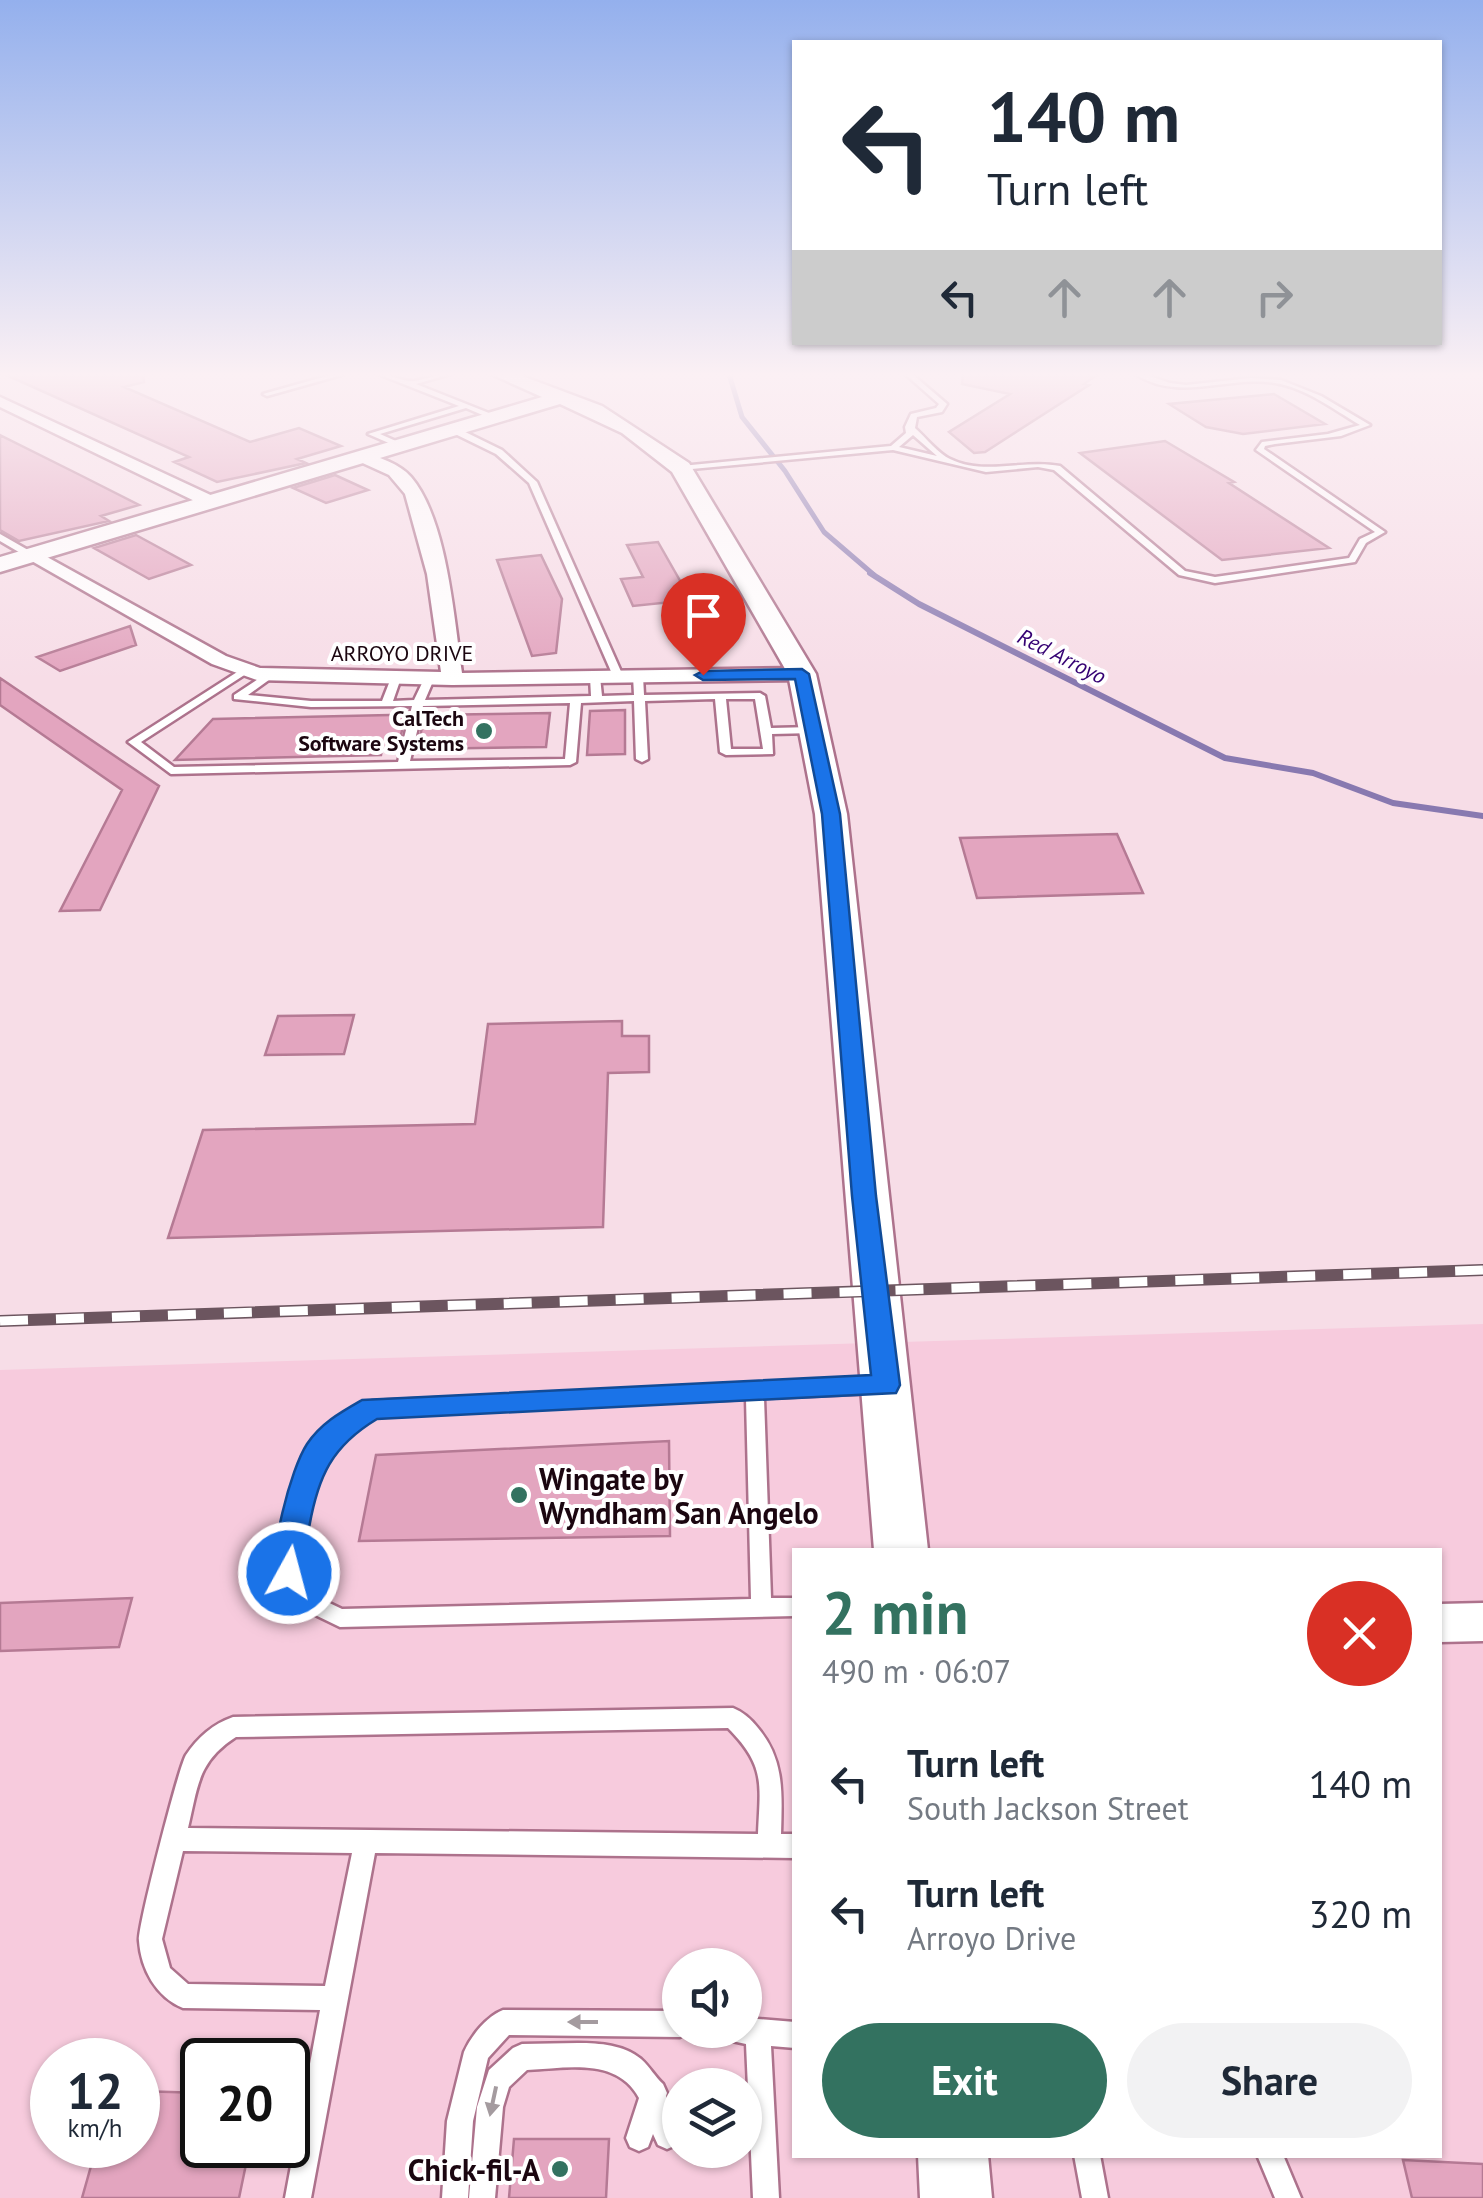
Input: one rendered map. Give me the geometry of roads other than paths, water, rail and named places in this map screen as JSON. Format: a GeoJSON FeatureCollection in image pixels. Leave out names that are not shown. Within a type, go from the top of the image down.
{"type":"FeatureCollection","features":[{"type":"Feature","properties":{"kind":"main road"},"geometry":{"type":"LineString","coordinates":[[0,565],[296,477]]}},
{"type":"Feature","properties":{"kind":"main road"},"geometry":{"type":"LineString","coordinates":[[685,477],[802,674],[831,814],[864,1196],[901,1548]]}},
{"type":"Feature","properties":{"kind":"main road"},"geometry":{"type":"LineString","coordinates":[[952,2158],[956,2198]]}},
{"type":"Feature","properties":{"kind":"street"},"geometry":{"type":"LineString","coordinates":[[157,477],[210,502]]}},
{"type":"Feature","properties":{"kind":"street"},"geometry":{"type":"LineString","coordinates":[[398,477],[412,491],[440,586],[452,678]]}},
{"type":"Feature","properties":{"kind":"street","name":"ARROYO DRIVE"},"geometry":{"type":"LineString","coordinates":[[32,556],[220,660],[269,675],[542,678],[596,688],[802,674]]}},
{"type":"Feature","properties":{"kind":"street"},"geometry":{"type":"LineString","coordinates":[[1442,1623],[1483,1622]]}},
{"type":"Feature","properties":{"kind":"lane"},"geometry":{"type":"LineString","coordinates":[[527,477],[533,482],[632,683],[642,759]]}},
{"type":"Feature","properties":{"kind":"lane"},"geometry":{"type":"LineString","coordinates":[[1067,477],[1182,573],[1215,580],[1352,560],[1363,541],[1380,532],[1299,477]]}},
{"type":"Feature","properties":{"kind":"lane"},"geometry":{"type":"LineString","coordinates":[[0,537],[32,556]]}},
{"type":"Feature","properties":{"kind":"lane"},"geometry":{"type":"LineString","coordinates":[[245,670],[134,742],[171,772],[570,762],[576,700]]}},
{"type":"Feature","properties":{"kind":"lane"},"geometry":{"type":"LineString","coordinates":[[238,697],[269,675]]}},
{"type":"Feature","properties":{"kind":"lane"},"geometry":{"type":"LineString","coordinates":[[386,704],[396,678]]}},
{"type":"Feature","properties":{"kind":"lane"},"geometry":{"type":"LineString","coordinates":[[404,766],[428,678]]}},
{"type":"Feature","properties":{"kind":"lane"},"geometry":{"type":"LineString","coordinates":[[540,701],[542,678]]}},
{"type":"Feature","properties":{"kind":"lane"},"geometry":{"type":"LineString","coordinates":[[212,691],[311,704],[576,700],[596,688],[632,683],[720,696],[760,696],[768,752],[726,752],[720,696]]}},
{"type":"Feature","properties":{"kind":"lane"},"geometry":{"type":"LineString","coordinates":[[766,731],[814,730]]}},
{"type":"Feature","properties":{"kind":"lane"},"geometry":{"type":"LineString","coordinates":[[792,1607],[340,1618],[314,1605],[289,1573],[294,1525],[317,1453],[336,1429],[372,1408],[886,1385]]}},
{"type":"Feature","properties":{"kind":"lane"},"geometry":{"type":"LineString","coordinates":[[755,1391],[761,1608]]}},
{"type":"Feature","properties":{"kind":"lane"},"geometry":{"type":"LineString","coordinates":[[334,1998],[182,1996],[160,1975],[150,1939],[192,1765],[212,1740],[233,1727],[733,1718],[760,1743],[770,1764],[770,1846]]}},
{"type":"Feature","properties":{"kind":"lane"},"geometry":{"type":"LineString","coordinates":[[174,1839],[792,1846]]}},
{"type":"Feature","properties":{"kind":"lane"},"geometry":{"type":"LineString","coordinates":[[298,2198],[366,1841]]}},
{"type":"Feature","properties":{"kind":"lane"},"geometry":{"type":"LineString","coordinates":[[455,2198],[460,2121],[477,2052],[503,2022],[662,2024]]}},
{"type":"Feature","properties":{"kind":"lane"},"geometry":{"type":"LineString","coordinates":[[762,2033],[792,2035]]}},
{"type":"Feature","properties":{"kind":"lane"},"geometry":{"type":"LineString","coordinates":[[747,2048],[766,2198]]}},
{"type":"Feature","properties":{"kind":"lane"},"geometry":{"type":"LineString","coordinates":[[482,2198],[490,2107],[498,2079],[522,2058],[614,2056],[637,2069],[654,2093],[662,2119]]}},
{"type":"Feature","properties":{"kind":"lane"},"geometry":{"type":"LineString","coordinates":[[639,2138],[654,2093]]}},
{"type":"Feature","properties":{"kind":"lane"},"geometry":{"type":"LineString","coordinates":[[1087,2158],[1094,2198]]}},
{"type":"Feature","properties":{"kind":"lane"},"geometry":{"type":"LineString","coordinates":[[1271,2158],[1288,2198]]}},
{"type":"Feature","properties":{"kind":"waterway","name":"Red Arroyo"},"geometry":{"type":"LineString","coordinates":[[789,477],[824,532],[874,575]]}},
{"type":"Feature","properties":{"kind":"waterway","name":"Red Arroyo"},"geometry":{"type":"LineString","coordinates":[[870,573],[919,604],[1225,758],[1313,773],[1393,803],[1483,816]]}},
{"type":"Feature","properties":{"kind":"railway"},"geometry":{"type":"LineString","coordinates":[[0,1321],[1483,1270]]}},
{"type":"Feature","properties":{"kind":"place","name":"CalTech Software Systems"},"geometry":{"type":"Point","coordinates":[484,731]}},
{"type":"Feature","properties":{"kind":"place","name":"Wingate by Wyndham San Angelo"},"geometry":{"type":"Point","coordinates":[519,1495]}},
{"type":"Feature","properties":{"kind":"place","name":"Chick-fil-A"},"geometry":{"type":"Point","coordinates":[560,2169]}}]}
